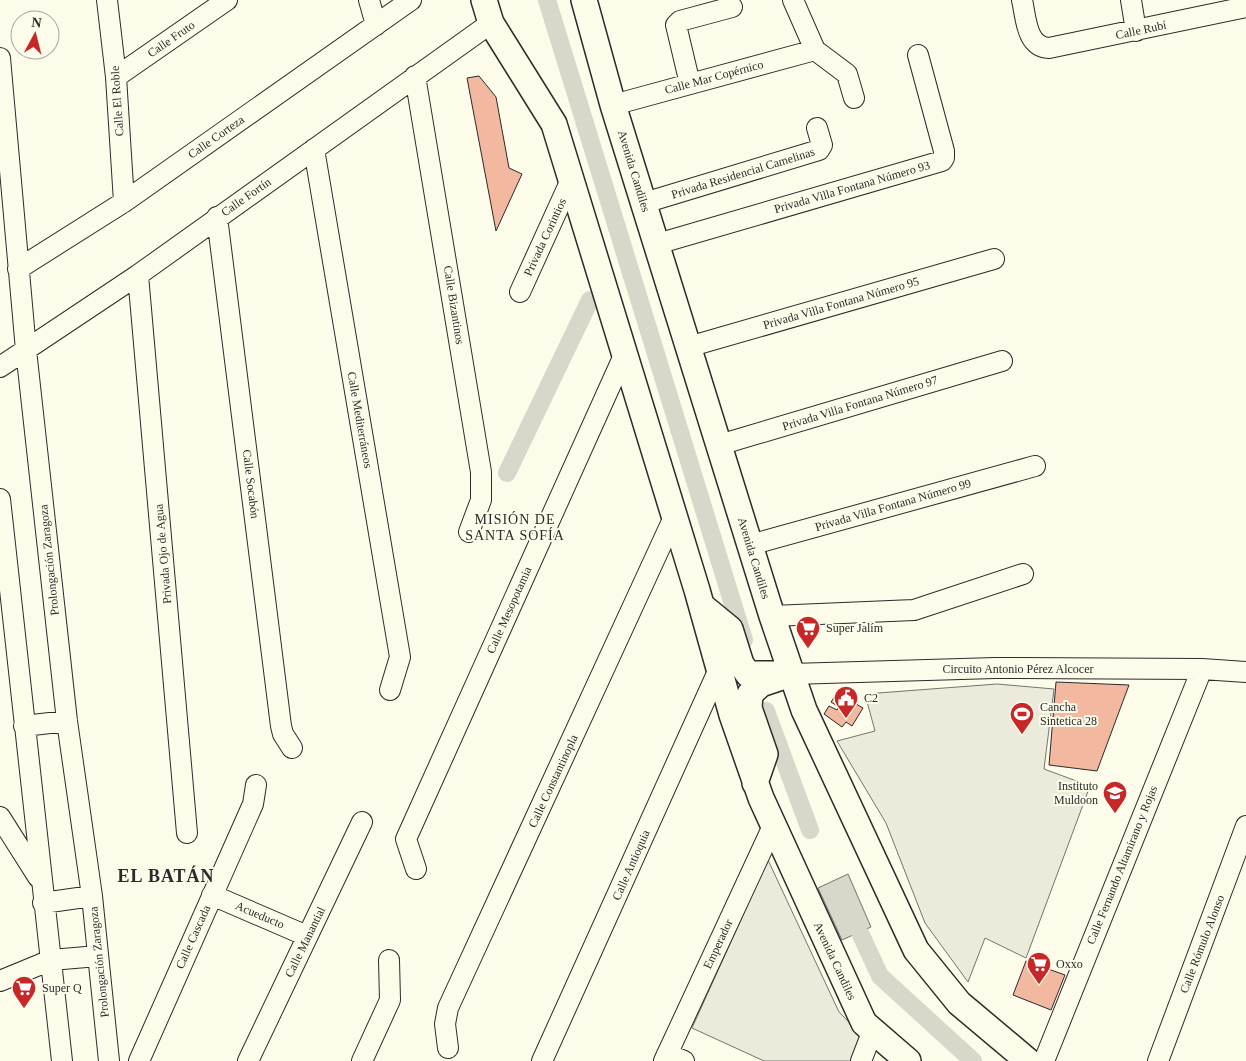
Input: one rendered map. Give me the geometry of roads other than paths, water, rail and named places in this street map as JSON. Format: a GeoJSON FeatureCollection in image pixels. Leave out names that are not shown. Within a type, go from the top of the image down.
{"type":"FeatureCollection","features":[{"type":"Feature","properties":{"kind":"main road","name":"Avenida Candiles"},"geometry":{"type":"LineString","coordinates":[[584,0],[613,105],[772,616],[791,674],[812,728],[916,950],[959,1003],[1028,1061]]}},
{"type":"Feature","properties":{"kind":"main road","name":"Avenida Candiles"},"geometry":{"type":"LineString","coordinates":[[487,12],[554,124],[570,182],[625,353],[755,783],[840,971],[868,1027],[908,1061]]}},
{"type":"Feature","properties":{"kind":"main road"},"geometry":{"type":"LineString","coordinates":[[702,606],[730,629],[741,664],[748,674],[791,674]]}},
{"type":"Feature","properties":{"kind":"main road"},"geometry":{"type":"LineString","coordinates":[[755,783],[765,754],[750,708],[750,694],[761,684],[791,674]]}},
{"type":"Feature","properties":{"kind":"street","name":"Calle El Roble"},"geometry":{"type":"LineString","coordinates":[[107,0],[116,78],[124,202]]}},
{"type":"Feature","properties":{"kind":"street","name":"Calle Fruto"},"geometry":{"type":"LineString","coordinates":[[116,78],[227,0]]}},
{"type":"Feature","properties":{"kind":"street"},"geometry":{"type":"LineString","coordinates":[[369,0],[376,25]]}},
{"type":"Feature","properties":{"kind":"street","name":"Calle Corteza"},"geometry":{"type":"LineString","coordinates":[[18,269],[124,202],[411,0]]}},
{"type":"Feature","properties":{"kind":"street"},"geometry":{"type":"LineString","coordinates":[[793,0],[815,50],[847,74],[854,98]]}},
{"type":"Feature","properties":{"kind":"street","name":"Calle Rubí"},"geometry":{"type":"LineString","coordinates":[[1022,0],[1029,32],[1037,44],[1049,48],[1136,31],[1243,5]]}},
{"type":"Feature","properties":{"kind":"street"},"geometry":{"type":"LineString","coordinates":[[1131,0],[1136,31]]}},
{"type":"Feature","properties":{"kind":"street"},"geometry":{"type":"LineString","coordinates":[[690,84],[676,25],[680,22],[732,7]]}},
{"type":"Feature","properties":{"kind":"street","name":"Calle Fortín"},"geometry":{"type":"LineString","coordinates":[[0,368],[138,275],[415,76],[487,12]]}},
{"type":"Feature","properties":{"kind":"street","name":"Calle Mar Copérnico"},"geometry":{"type":"LineString","coordinates":[[613,105],[815,50]]}},
{"type":"Feature","properties":{"kind":"street","name":"Privada Villa Fontana Número 93"},"geometry":{"type":"LineString","coordinates":[[657,244],[942,161],[944,151],[918,55]]}},
{"type":"Feature","properties":{"kind":"street","name":"Prolongación Zaragoza"},"geometry":{"type":"LineString","coordinates":[[0,58],[26,350],[67,721],[92,896],[109,1061]]}},
{"type":"Feature","properties":{"kind":"street","name":"Calle Bizantinos"},"geometry":{"type":"LineString","coordinates":[[415,76],[482,472],[481,500],[469,532]]}},
{"type":"Feature","properties":{"kind":"street","name":"Privada Residencial Camelinas"},"geometry":{"type":"LineString","coordinates":[[644,203],[819,150],[822,146],[817,128]]}},
{"type":"Feature","properties":{"kind":"street","name":"Calle Mediterráneos"},"geometry":{"type":"LineString","coordinates":[[314,149],[400,657],[390,690]]}},
{"type":"Feature","properties":{"kind":"street","name":"Privada Corintios"},"geometry":{"type":"LineString","coordinates":[[520,292],[570,182]]}},
{"type":"Feature","properties":{"kind":"street","name":"Calle Socabón"},"geometry":{"type":"LineString","coordinates":[[217,217],[281,726],[283,734],[292,748]]}},
{"type":"Feature","properties":{"kind":"street","name":"Privada Villa Fontana Número 95"},"geometry":{"type":"LineString","coordinates":[[688,347],[994,260]]}},
{"type":"Feature","properties":{"kind":"street","name":"Privada Ojo de Agua"},"geometry":{"type":"LineString","coordinates":[[138,275],[187,833]]}},
{"type":"Feature","properties":{"kind":"street","name":"Calle Mesopotamia"},"geometry":{"type":"LineString","coordinates":[[416,869],[406,839],[625,353]]}},
{"type":"Feature","properties":{"kind":"street","name":"Privada Villa Fontana Número 97"},"geometry":{"type":"LineString","coordinates":[[719,445],[1002,361]]}},
{"type":"Feature","properties":{"kind":"street","name":"Privada Villa Fontana Número 99"},"geometry":{"type":"LineString","coordinates":[[750,545],[1035,466]]}},
{"type":"Feature","properties":{"kind":"street"},"geometry":{"type":"LineString","coordinates":[[0,499],[43,903],[62,1061]]}},
{"type":"Feature","properties":{"kind":"street","name":"Calle Constantinopla"},"geometry":{"type":"LineString","coordinates":[[448,1048],[444,1024],[448,1008],[674,517]]}},
{"type":"Feature","properties":{"kind":"street"},"geometry":{"type":"LineString","coordinates":[[772,616],[914,610],[1023,574]]}},
{"type":"Feature","properties":{"kind":"street"},"geometry":{"type":"LineString","coordinates":[[0,608],[14,632]]}},
{"type":"Feature","properties":{"kind":"street","name":"Circuito Antonio Pérez Alcocer"},"geometry":{"type":"LineString","coordinates":[[791,674],[995,668],[1202,669],[1246,672]]}},
{"type":"Feature","properties":{"kind":"street","name":"Calle Antioquia"},"geometry":{"type":"LineString","coordinates":[[542,1061],[719,669]]}},
{"type":"Feature","properties":{"kind":"street","name":"Calle Fernando Altamirano y Rojas"},"geometry":{"type":"LineString","coordinates":[[1044,1061],[1202,669]]}},
{"type":"Feature","properties":{"kind":"street"},"geometry":{"type":"LineString","coordinates":[[24,726],[67,721]]}},
{"type":"Feature","properties":{"kind":"street","name":"Calle Cascada"},"geometry":{"type":"LineString","coordinates":[[139,1061],[253,804],[256,785]]}},
{"type":"Feature","properties":{"kind":"street"},"geometry":{"type":"LineString","coordinates":[[0,817],[41,882]]}},
{"type":"Feature","properties":{"kind":"street","name":"Calle Manantial"},"geometry":{"type":"LineString","coordinates":[[248,1061],[362,822]]}},
{"type":"Feature","properties":{"kind":"street","name":"Emperador"},"geometry":{"type":"LineString","coordinates":[[671,1059],[773,826]]}},
{"type":"Feature","properties":{"kind":"street","name":"Calle Rómulo Alonso"},"geometry":{"type":"LineString","coordinates":[[1158,1061],[1246,826]]}},
{"type":"Feature","properties":{"kind":"street","name":"Acueducto"},"geometry":{"type":"LineString","coordinates":[[212,894],[307,936]]}},
{"type":"Feature","properties":{"kind":"street"},"geometry":{"type":"LineString","coordinates":[[43,903],[92,896]]}},
{"type":"Feature","properties":{"kind":"street"},"geometry":{"type":"LineString","coordinates":[[0,981],[51,960],[98,956]]}},
{"type":"Feature","properties":{"kind":"street"},"geometry":{"type":"LineString","coordinates":[[362,1061],[390,1000],[389,960]]}},
{"type":"Feature","properties":{"kind":"street"},"geometry":{"type":"LineString","coordinates":[[861,1061],[868,1027]]}},
{"type":"Feature","properties":{"kind":"waterway"},"geometry":{"type":"LineString","coordinates":[[547,0],[744,640]]}},
{"type":"Feature","properties":{"kind":"waterway"},"geometry":{"type":"LineString","coordinates":[[507,473],[590,300]]}},
{"type":"Feature","properties":{"kind":"waterway"},"geometry":{"type":"LineString","coordinates":[[766,711],[810,830]]}},
{"type":"Feature","properties":{"kind":"waterway"},"geometry":{"type":"LineString","coordinates":[[861,935],[880,976],[973,1061]]}},
{"type":"Feature","properties":{"kind":"place","name":"Super Jalím"},"geometry":{"type":"Point","coordinates":[808,649]}},
{"type":"Feature","properties":{"kind":"place","name":"C2"},"geometry":{"type":"Point","coordinates":[846,719]}},
{"type":"Feature","properties":{"kind":"place","name":"Cancha Sintetica 28"},"geometry":{"type":"Point","coordinates":[1022,735]}},
{"type":"Feature","properties":{"kind":"place","name":"Instituto Muldoon"},"geometry":{"type":"Point","coordinates":[1115,814]}},
{"type":"Feature","properties":{"kind":"place","name":"Oxxo"},"geometry":{"type":"Point","coordinates":[1039,985]}},
{"type":"Feature","properties":{"kind":"place","name":"Super Q"},"geometry":{"type":"Point","coordinates":[24,1009]}},
{"type":"Feature","properties":{"kind":"district","name":"MISIÓN DE SANTA SOFÍA"},"geometry":{"type":"Point","coordinates":[515,528]}},
{"type":"Feature","properties":{"kind":"district","name":"EL BATÁN"},"geometry":{"type":"Point","coordinates":[166,876]}}]}
